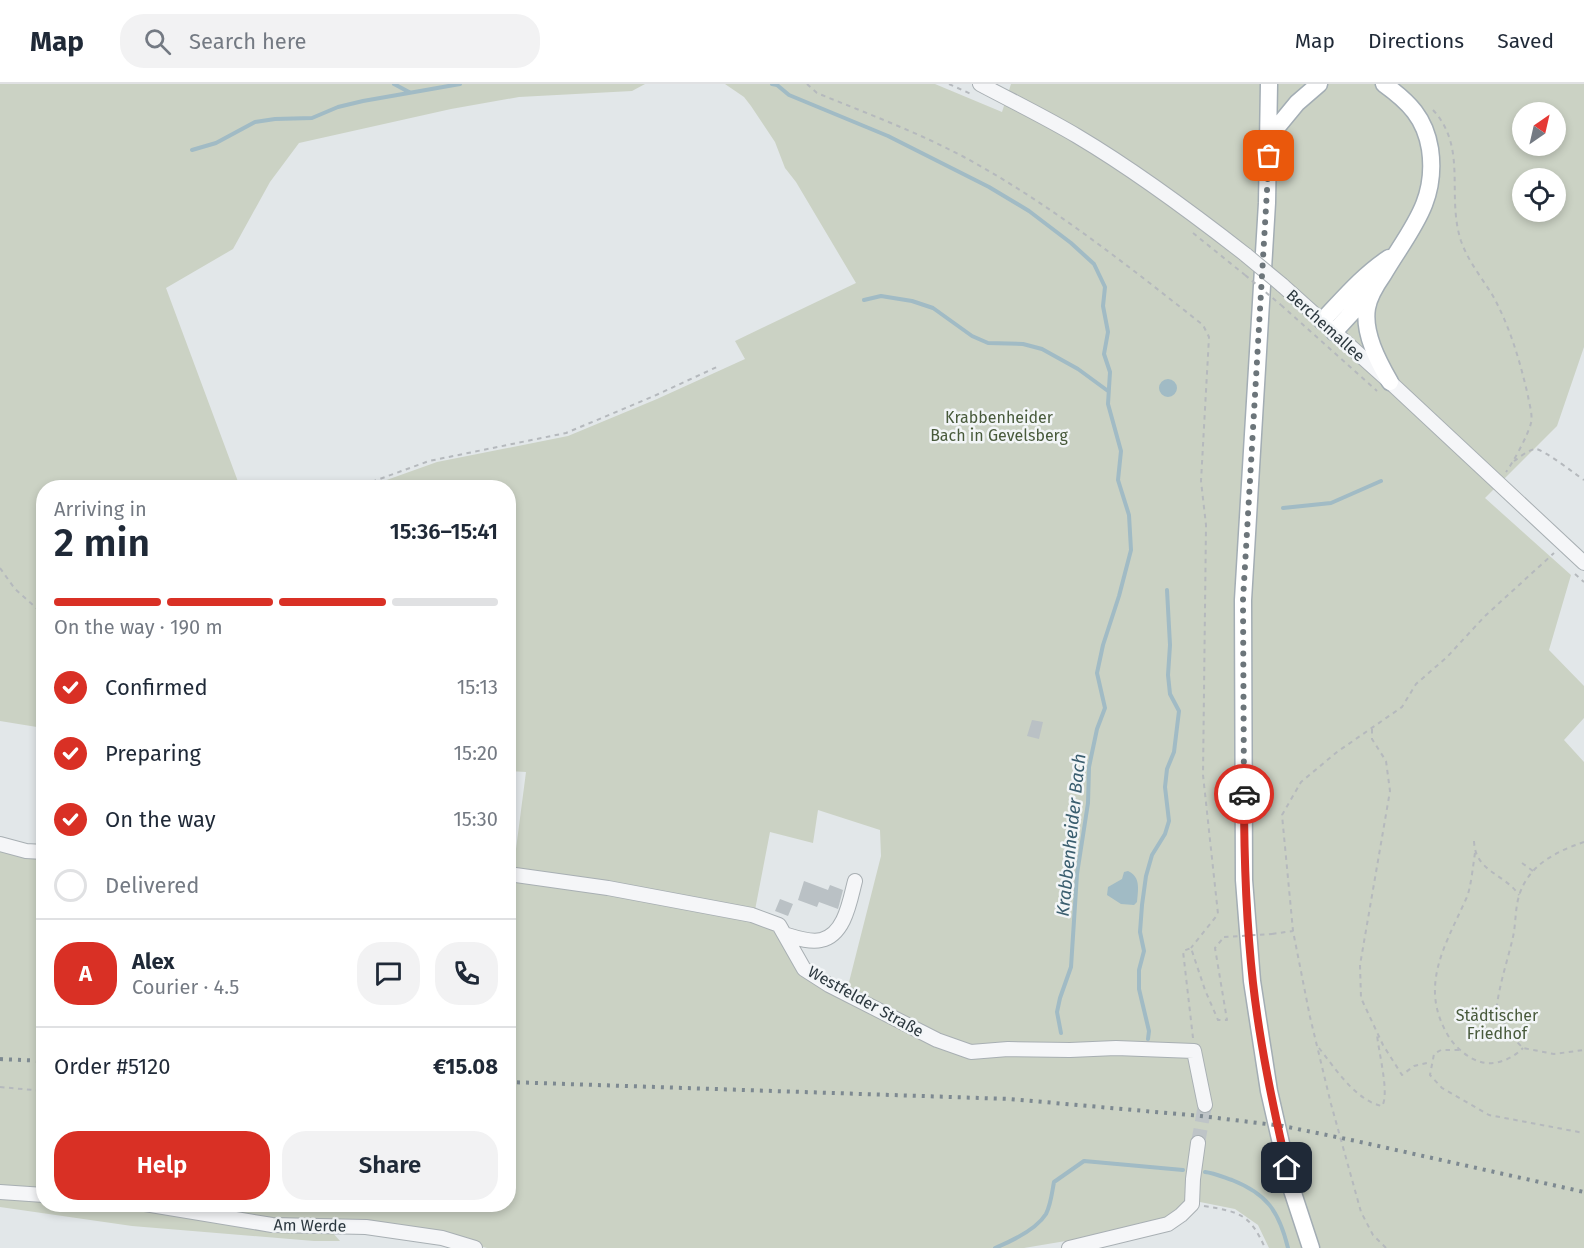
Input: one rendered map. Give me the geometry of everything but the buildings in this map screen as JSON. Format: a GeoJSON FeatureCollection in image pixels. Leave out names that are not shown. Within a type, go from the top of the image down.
{"type":"FeatureCollection","features":[{"type":"Feature","properties":{"kind":"main road"},"geometry":{"type":"LineString","coordinates":[[1269,84],[1266,224],[1243,600],[1244,880],[1252,981],[1266,1071],[1291,1187],[1311,1248]]}},
{"type":"Feature","properties":{"kind":"main road"},"geometry":{"type":"LineString","coordinates":[[1269,137],[1297,103],[1318,84]]}},
{"type":"Feature","properties":{"kind":"main road"},"geometry":{"type":"LineString","coordinates":[[1384,84],[1417,112],[1428,137],[1431,159],[1430,190],[1423,211],[1373,290],[1367,309],[1368,328],[1388,390]]}},
{"type":"Feature","properties":{"kind":"main road"},"geometry":{"type":"LineString","coordinates":[[1328,326],[1377,266],[1395,254]]}},
{"type":"Feature","properties":{"kind":"main road"},"geometry":{"type":"LineString","coordinates":[[1328,326],[1373,290]]}},
{"type":"Feature","properties":{"kind":"street","name":"Berchemallee"},"geometry":{"type":"LineString","coordinates":[[979,91],[999,88],[1121,163],[1196,216],[1282,285],[1328,326],[1388,390],[1499,483],[1584,563]]}},
{"type":"Feature","properties":{"kind":"street"},"geometry":{"type":"LineString","coordinates":[[0,844],[36,852]]}},
{"type":"Feature","properties":{"kind":"street","name":"Westfelder Straße"},"geometry":{"type":"LineString","coordinates":[[516,875],[608,888],[752,915],[779,926],[804,969],[829,985],[936,1040],[971,1052],[1008,1049],[1116,1048],[1194,1051]]}},
{"type":"Feature","properties":{"kind":"street"},"geometry":{"type":"LineString","coordinates":[[784,934],[821,940],[831,934],[838,928],[847,912],[855,881]]}},
{"type":"Feature","properties":{"kind":"street"},"geometry":{"type":"LineString","coordinates":[[1194,1051],[1205,1105]]}},
{"type":"Feature","properties":{"kind":"street"},"geometry":{"type":"LineString","coordinates":[[1069,1248],[1168,1224],[1181,1215],[1192,1204],[1198,1143]]}},
{"type":"Feature","properties":{"kind":"street"},"geometry":{"type":"LineString","coordinates":[[0,1192],[36,1194]]}},
{"type":"Feature","properties":{"kind":"street","name":"Am Werde"},"geometry":{"type":"LineString","coordinates":[[193,1212],[272,1225],[366,1227],[442,1239],[475,1248]]}},
{"type":"Feature","properties":{"kind":"path"},"geometry":{"type":"LineString","coordinates":[[807,84],[817,93],[963,157],[1014,187],[1081,233],[1203,325],[1209,337],[1201,481],[1206,525],[1203,775],[1218,914],[1191,948],[1183,951],[1194,1051]]}},
{"type":"Feature","properties":{"kind":"path"},"geometry":{"type":"LineString","coordinates":[[949,84],[979,91]]}},
{"type":"Feature","properties":{"kind":"path"},"geometry":{"type":"LineString","coordinates":[[1431,108],[1450,133],[1456,219],[1461,241],[1470,261],[1498,306],[1521,365],[1530,405],[1531,422],[1514,461],[1499,483]]}},
{"type":"Feature","properties":{"kind":"path"},"geometry":{"type":"LineString","coordinates":[[1189,230],[1281,305],[1339,359],[1388,390]]}},
{"type":"Feature","properties":{"kind":"path"},"geometry":{"type":"LineString","coordinates":[[377,480],[429,461],[566,433],[719,366]]}},
{"type":"Feature","properties":{"kind":"path"},"geometry":{"type":"LineString","coordinates":[[1514,461],[1534,449],[1542,450],[1584,480]]}},
{"type":"Feature","properties":{"kind":"path"},"geometry":{"type":"LineString","coordinates":[[1386,1248],[1373,1235],[1361,1212],[1317,1046],[1293,931],[1282,815],[1301,782],[1337,752],[1402,707],[1416,684],[1447,657],[1485,616],[1553,554]]}},
{"type":"Feature","properties":{"kind":"path"},"geometry":{"type":"LineString","coordinates":[[0,568],[15,589],[36,608]]}},
{"type":"Feature","properties":{"kind":"path"},"geometry":{"type":"LineString","coordinates":[[1569,568],[1584,582]]}},
{"type":"Feature","properties":{"kind":"path"},"geometry":{"type":"LineString","coordinates":[[1372,729],[1372,739],[1386,761],[1390,791],[1360,966],[1361,998],[1377,1032],[1402,1075],[1414,1066],[1431,1062]]}},
{"type":"Feature","properties":{"kind":"path"},"geometry":{"type":"LineString","coordinates":[[1461,1051],[1443,1027],[1437,1010],[1436,975],[1444,944],[1467,897],[1475,854],[1474,841]]}},
{"type":"Feature","properties":{"kind":"path"},"geometry":{"type":"LineString","coordinates":[[1584,842],[1560,850],[1533,871],[1519,895],[1497,1005],[1500,1017],[1516,1042],[1523,1048],[1539,1053],[1554,1054],[1584,1050]]}},
{"type":"Feature","properties":{"kind":"path"},"geometry":{"type":"LineString","coordinates":[[1475,854],[1487,868],[1512,886],[1519,895]]}},
{"type":"Feature","properties":{"kind":"path"},"geometry":{"type":"LineString","coordinates":[[1522,863],[1533,871]]}},
{"type":"Feature","properties":{"kind":"path"},"geometry":{"type":"LineString","coordinates":[[1191,948],[1218,1020],[1227,1020],[1215,948],[1224,937],[1293,931]]}},
{"type":"Feature","properties":{"kind":"path"},"geometry":{"type":"LineString","coordinates":[[1317,1046],[1370,1104],[1382,1106],[1385,1101],[1386,1085],[1379,1057],[1377,1032]]}},
{"type":"Feature","properties":{"kind":"path"},"geometry":{"type":"LineString","coordinates":[[1523,1048],[1516,1055],[1490,1064],[1476,1060],[1461,1051],[1441,1050],[1434,1054],[1430,1075],[1434,1081],[1462,1101],[1489,1115],[1584,1133]]}},
{"type":"Feature","properties":{"kind":"path"},"geometry":{"type":"LineString","coordinates":[[0,1087],[36,1090]]}},
{"type":"Feature","properties":{"kind":"path"},"geometry":{"type":"LineString","coordinates":[[1192,1204],[1236,1212],[1256,1227],[1265,1248]]}},
{"type":"Feature","properties":{"kind":"green space"},"geometry":{"type":"Polygon","coordinates":[[[0,84],[645,84],[632,91],[519,97],[451,109],[299,143],[270,182],[233,249],[166,288],[237,480],[36,480],[36,727],[0,721],[0,84]]]}},
{"type":"Feature","properties":{"kind":"green space"},"geometry":{"type":"Polygon","coordinates":[[[725,84],[935,84],[1002,112],[1011,84],[1584,84],[1584,347],[1557,426],[1485,498],[1571,575],[1549,650],[1584,686],[1584,718],[1564,740],[1584,762],[1584,1248],[1269,1248],[1258,1225],[1235,1209],[1195,1201],[1177,1217],[1131,1230],[1024,1248],[487,1248],[443,1237],[332,1232],[340,1241],[314,1241],[132,1226],[0,1207],[0,848],[36,855],[36,1212],[516,1212],[516,879],[739,915],[769,927],[799,968],[970,1049],[847,990],[881,856],[880,830],[818,810],[813,843],[770,832],[755,910],[516,872],[516,849],[526,772],[516,771],[516,480],[387,480],[437,462],[568,436],[657,399],[745,359],[735,341],[856,283],[796,182],[785,168],[775,142],[744,97],[725,84]]]}},
{"type":"Feature","properties":{"kind":"water"},"geometry":{"type":"Polygon","coordinates":[[[1168,379],[1174,382],[1177,388],[1174,394],[1168,397],[1162,394],[1159,388],[1162,382],[1168,379]]]}},
{"type":"Feature","properties":{"kind":"water"},"geometry":{"type":"Polygon","coordinates":[[[1128,871],[1135,877],[1138,884],[1137,902],[1134,905],[1121,904],[1107,895],[1108,887],[1122,879],[1124,872],[1128,871]]]}},
{"type":"Feature","properties":{"kind":"waterway"},"geometry":{"type":"LineString","coordinates":[[394,84],[409,92]]}},
{"type":"Feature","properties":{"kind":"waterway"},"geometry":{"type":"LineString","coordinates":[[192,150],[216,143],[255,122],[312,118],[338,107],[363,101],[460,84]]}},
{"type":"Feature","properties":{"kind":"waterway","name":"Krabbenheider Bach"},"geometry":{"type":"LineString","coordinates":[[772,84],[777,85],[789,95],[888,136],[989,187],[1029,211],[1094,264],[1105,287],[1103,306],[1108,332],[1104,354],[1110,372],[1108,404],[1121,451],[1118,480],[1129,515],[1131,550],[1097,673],[1105,708],[1097,729],[1089,767],[1088,803],[1077,874],[1071,967],[1057,1012],[1061,1033]]}},
{"type":"Feature","properties":{"kind":"waterway"},"geometry":{"type":"LineString","coordinates":[[864,300],[881,296],[912,301],[933,308],[972,336],[988,343],[1023,344],[1042,349],[1078,369],[1108,391]]}},
{"type":"Feature","properties":{"kind":"waterway"},"geometry":{"type":"LineString","coordinates":[[1283,508],[1331,503],[1381,481]]}},
{"type":"Feature","properties":{"kind":"waterway"},"geometry":{"type":"LineString","coordinates":[[1148,1039],[1149,1031],[1139,989],[1139,970],[1144,951],[1140,932],[1142,905],[1152,855],[1165,834],[1169,821],[1165,787],[1167,769],[1174,752],[1179,711],[1170,694],[1168,675],[1170,645],[1167,590]]}},
{"type":"Feature","properties":{"kind":"waterway"},"geometry":{"type":"LineString","coordinates":[[995,1248],[1030,1230],[1042,1220],[1048,1210],[1054,1182],[1084,1161],[1183,1170]]}},
{"type":"Feature","properties":{"kind":"waterway"},"geometry":{"type":"LineString","coordinates":[[1205,1172],[1244,1185],[1263,1198],[1276,1214],[1288,1248]]}},
{"type":"Feature","properties":{"kind":"tunnel"},"geometry":{"type":"LineString","coordinates":[[1198,1143],[1205,1105]]}},
{"type":"Feature","properties":{"kind":"railway"},"geometry":{"type":"LineString","coordinates":[[0,1059],[36,1061]]}},
{"type":"Feature","properties":{"kind":"railway"},"geometry":{"type":"LineString","coordinates":[[516,1082],[1010,1099],[1201,1116],[1283,1126],[1584,1192]]}},
{"type":"Feature","properties":{"kind":"way so far"},"geometry":{"type":"LineString","coordinates":[[1244,794],[1243,600],[1269,156]]}},
{"type":"Feature","properties":{"kind":"route"},"geometry":{"type":"LineString","coordinates":[[1244,794],[1244,880],[1252,981],[1269,1091],[1287,1168]]}},
{"type":"Feature","properties":{"kind":"park label","name":"Krabbenheider Bach in Gevelsberg"},"geometry":{"type":"Point","coordinates":[999,426]}},
{"type":"Feature","properties":{"kind":"park label","name":"Städtischer Friedhof"},"geometry":{"type":"Point","coordinates":[1497,1024]}}]}
